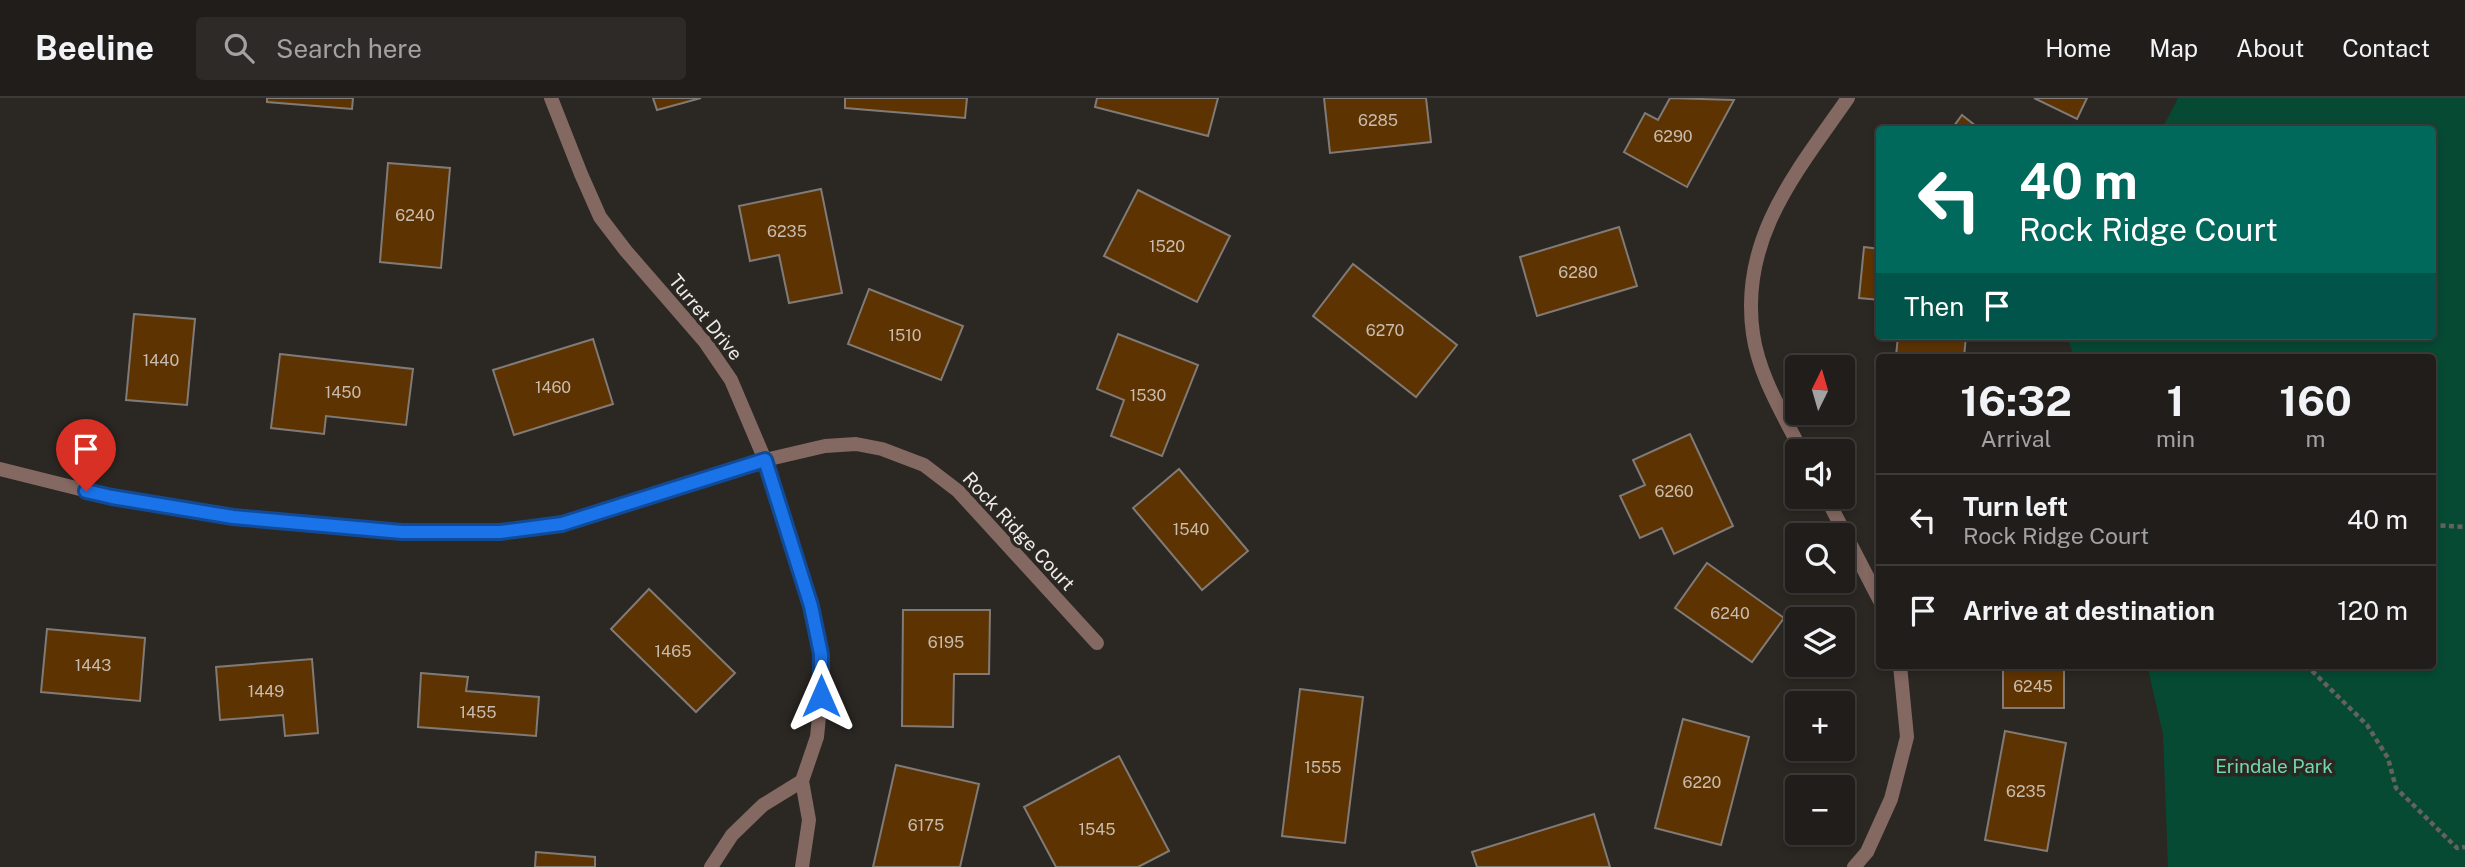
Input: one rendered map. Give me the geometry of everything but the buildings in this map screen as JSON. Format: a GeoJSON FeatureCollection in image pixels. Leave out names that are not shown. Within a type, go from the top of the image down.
{"type":"FeatureCollection","features":[{"type":"Feature","properties":{"kind":"street","name":"Turret Drive"},"geometry":{"type":"LineString","coordinates":[[551,98],[600,217],[705,342],[731,380],[765,460],[811,606],[821,654],[817,737],[802,781],[809,820],[802,867]]}},
{"type":"Feature","properties":{"kind":"street"},"geometry":{"type":"LineString","coordinates":[[1795,439],[1767,383],[1753,334],[1752,286],[1762,237],[1783,192],[1848,98]]}},
{"type":"Feature","properties":{"kind":"street","name":"Rock Ridge Court"},"geometry":{"type":"LineString","coordinates":[[0,469],[112,497],[233,517],[402,532],[500,532],[562,524],[765,460],[825,446],[856,444],[882,449],[924,465],[958,491],[1097,643]]}},
{"type":"Feature","properties":{"kind":"street"},"geometry":{"type":"LineString","coordinates":[[1832,509],[1876,593]]}},
{"type":"Feature","properties":{"kind":"street"},"geometry":{"type":"LineString","coordinates":[[1854,867],[1867,852],[1891,799],[1907,737],[1900,669]]}},
{"type":"Feature","properties":{"kind":"street"},"geometry":{"type":"LineString","coordinates":[[711,867],[732,835],[763,805],[802,781]]}},
{"type":"Feature","properties":{"kind":"path"},"geometry":{"type":"LineString","coordinates":[[2436,525],[2465,527]]}},
{"type":"Feature","properties":{"kind":"path"},"geometry":{"type":"LineString","coordinates":[[2310,669],[2367,725],[2388,758],[2396,788],[2457,848],[2465,848]]}},
{"type":"Feature","properties":{"kind":"green space","name":"Erindale Park"},"geometry":{"type":"Polygon","coordinates":[[[2178,98],[2465,98],[2465,867],[2168,867],[2163,734],[2148,669],[2436,669],[2436,354],[2073,354],[2068,340],[2436,340],[2436,126],[2164,126],[2178,98]]]}},
{"type":"Feature","properties":{"kind":"route"},"geometry":{"type":"LineString","coordinates":[[86,491],[233,517],[402,532],[500,532],[562,524],[765,460],[811,606],[821,654],[821,696]]}}]}
